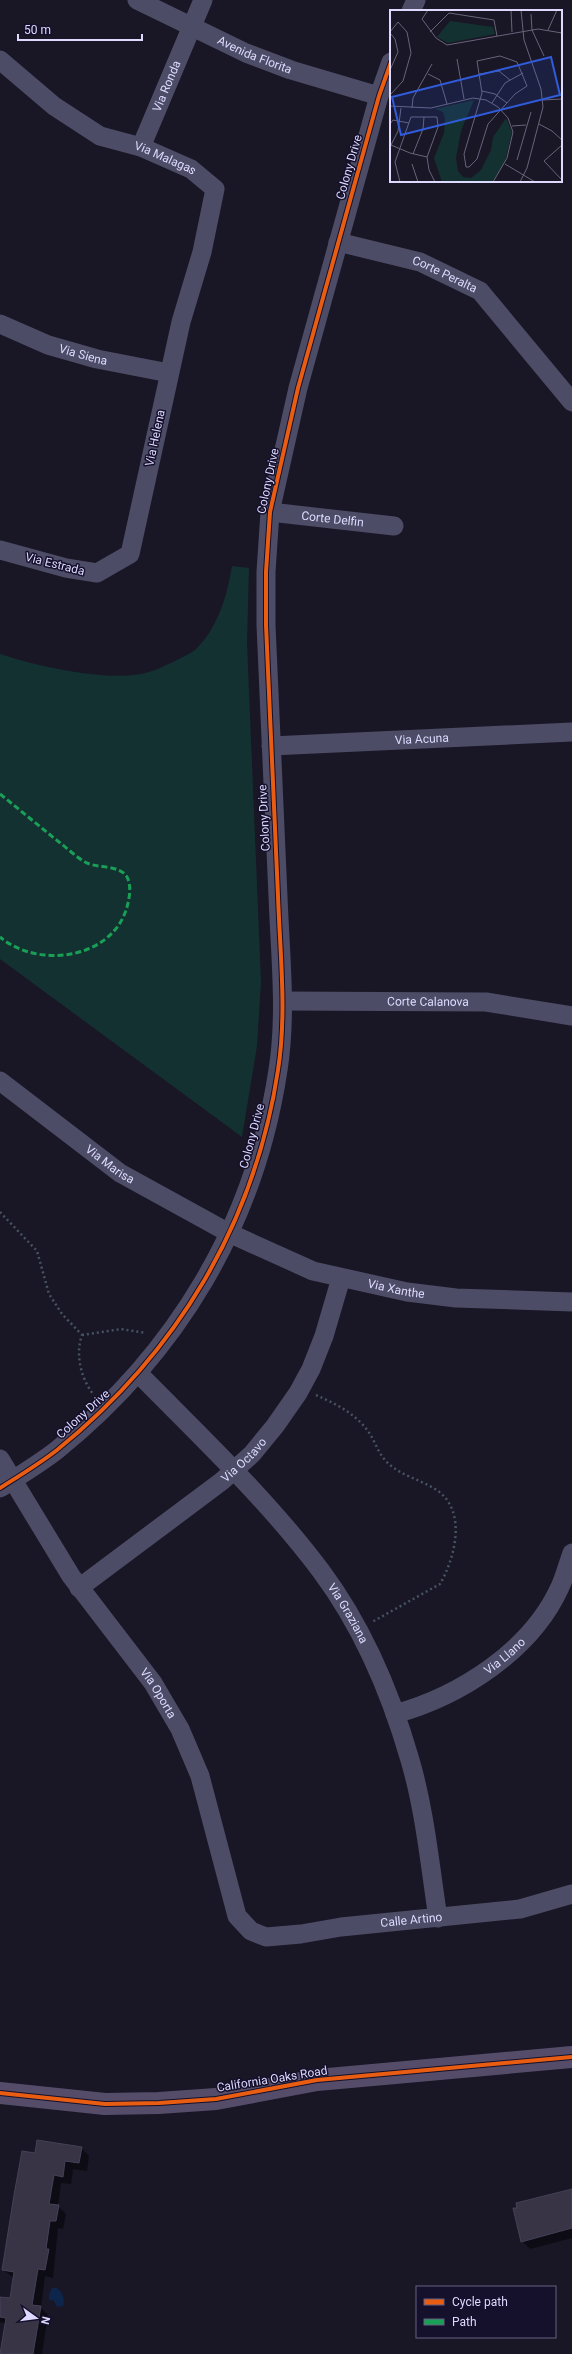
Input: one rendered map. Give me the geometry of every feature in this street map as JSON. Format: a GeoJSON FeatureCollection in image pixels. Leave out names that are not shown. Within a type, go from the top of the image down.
{"type":"FeatureCollection","features":[{"type":"Feature","properties":{"kind":"main road","name":"California Oaks Road"},"geometry":{"type":"LineString","coordinates":[[0,2093],[104,2104],[159,2103],[216,2098],[317,2080],[572,2057]]}},
{"type":"Feature","properties":{"kind":"street","name":"Avenida Florita"},"geometry":{"type":"LineString","coordinates":[[137,0],[246,53],[291,70],[379,96]]}},
{"type":"Feature","properties":{"kind":"street","name":"Via Ronda"},"geometry":{"type":"LineString","coordinates":[[141,147],[191,26],[204,0]]}},
{"type":"Feature","properties":{"kind":"street"},"geometry":{"type":"LineString","coordinates":[[411,10],[416,0]]}},
{"type":"Feature","properties":{"kind":"street","name":"Via Malagas"},"geometry":{"type":"LineString","coordinates":[[0,60],[54,106],[100,136],[141,147],[191,169],[215,189],[202,252],[181,322]]}},
{"type":"Feature","properties":{"kind":"street","name":"Colony Drive"},"geometry":{"type":"LineString","coordinates":[[6,1484],[55,1452],[104,1409],[138,1373],[191,1305],[229,1233],[245,1196],[266,1133],[279,1068],[283,1001],[271,746],[266,579],[270,512],[298,388],[379,96],[390,65]]}},
{"type":"Feature","properties":{"kind":"street","name":"Corte Peralta"},"geometry":{"type":"LineString","coordinates":[[338,242],[420,262],[480,290],[572,402]]}},
{"type":"Feature","properties":{"kind":"street","name":"Via Helena"},"geometry":{"type":"LineString","coordinates":[[130,554],[181,322]]}},
{"type":"Feature","properties":{"kind":"street","name":"Via Siena"},"geometry":{"type":"LineString","coordinates":[[0,324],[48,345],[97,359],[169,373]]}},
{"type":"Feature","properties":{"kind":"street","name":"Corte Delfin"},"geometry":{"type":"LineString","coordinates":[[270,512],[394,526]]}},
{"type":"Feature","properties":{"kind":"street","name":"Via Estrada"},"geometry":{"type":"LineString","coordinates":[[0,550],[66,568],[97,574],[130,554]]}},
{"type":"Feature","properties":{"kind":"street","name":"Via Acuna"},"geometry":{"type":"LineString","coordinates":[[271,746],[572,732]]}},
{"type":"Feature","properties":{"kind":"street","name":"Corte Calanova"},"geometry":{"type":"LineString","coordinates":[[283,1001],[486,1002],[572,1016]]}},
{"type":"Feature","properties":{"kind":"street","name":"Via Marisa"},"geometry":{"type":"LineString","coordinates":[[0,1081],[57,1123],[120,1173],[229,1233]]}},
{"type":"Feature","properties":{"kind":"street","name":"Via Xanthe"},"geometry":{"type":"LineString","coordinates":[[229,1233],[313,1271],[407,1292],[456,1298],[572,1302]]}},
{"type":"Feature","properties":{"kind":"street","name":"Via Octavo"},"geometry":{"type":"LineString","coordinates":[[79,1588],[234,1470],[252,1454],[275,1426],[300,1389],[324,1336],[342,1278]]}},
{"type":"Feature","properties":{"kind":"street","name":"Via Graziana"},"geometry":{"type":"LineString","coordinates":[[138,1373],[234,1470],[279,1518],[322,1572],[358,1630],[395,1714],[411,1760],[426,1837],[438,1918]]}},
{"type":"Feature","properties":{"kind":"street","name":"Via Oporta"},"geometry":{"type":"LineString","coordinates":[[0,1459],[6,1484],[79,1588],[153,1683],[180,1729],[200,1776],[237,1916],[251,1931]]}},
{"type":"Feature","properties":{"kind":"street","name":"Via Llano"},"geometry":{"type":"LineString","coordinates":[[395,1714],[414,1709],[477,1679],[512,1651],[542,1617],[560,1588],[572,1553]]}},
{"type":"Feature","properties":{"kind":"street","name":"Calle Artino"},"geometry":{"type":"LineString","coordinates":[[251,1931],[266,1937],[301,1934],[341,1927],[520,1909],[572,1894]]}},
{"type":"Feature","properties":{"kind":"path"},"geometry":{"type":"LineString","coordinates":[[0,1212],[37,1251],[49,1294],[62,1314],[82,1335]]}},
{"type":"Feature","properties":{"kind":"path"},"geometry":{"type":"LineString","coordinates":[[82,1335],[121,1329],[144,1332],[165,1340]]}},
{"type":"Feature","properties":{"kind":"path"},"geometry":{"type":"LineString","coordinates":[[82,1335],[78,1346],[86,1385],[104,1409]]}},
{"type":"Feature","properties":{"kind":"path"},"geometry":{"type":"LineString","coordinates":[[300,1389],[330,1402],[358,1420],[370,1433],[385,1460],[399,1472],[439,1492],[451,1508],[456,1528],[455,1544],[447,1573],[440,1584],[358,1630]]}},
{"type":"Feature","properties":{"kind":"green space"},"geometry":{"type":"Polygon","coordinates":[[[232,566],[249,568],[247,643],[261,982],[257,1046],[242,1137],[0,959],[0,654],[50,667],[108,676],[126,676],[154,670],[190,653],[196,649],[205,638],[217,619],[225,599],[232,566]]]}},
{"type":"Feature","properties":{"kind":"water"},"geometry":{"type":"Polygon","coordinates":[[[52,2288],[57,2288],[62,2294],[64,2298],[63,2306],[57,2307],[54,2301],[49,2300],[49,2294],[52,2288]]]}},
{"type":"Feature","properties":{"kind":"building"},"geometry":{"type":"Polygon","coordinates":[[[37,2140],[82,2147],[79,2163],[65,2161],[63,2177],[54,2175],[49,2204],[59,2205],[56,2221],[50,2221],[46,2249],[49,2249],[45,2270],[38,2269],[32,2305],[41,2306],[33,2354],[0,2354],[6,2318],[0,2317],[0,2297],[10,2298],[14,2272],[2,2270],[14,2195],[22,2151],[35,2153],[37,2140]]]}},
{"type":"Feature","properties":{"kind":"building"},"geometry":{"type":"Polygon","coordinates":[[[572,2189],[572,2228],[521,2242],[513,2208],[517,2208],[516,2203],[572,2189]]]}},
{"type":"Feature","properties":{"kind":"marked path"},"geometry":{"type":"LineString","coordinates":[[0,794],[85,862],[119,870],[127,877],[130,890],[128,903],[121,922],[108,937],[93,947],[74,953],[54,956],[35,953],[16,947],[0,937]]}},
{"type":"Feature","properties":{"kind":"cycle path"},"geometry":{"type":"LineString","coordinates":[[0,1488],[57,1450],[100,1412],[139,1371],[174,1327],[204,1281],[230,1232],[251,1180],[267,1126],[278,1070],[282,1027],[281,961],[266,625],[266,572],[270,512],[298,388],[379,96],[390,65]]}},
{"type":"Feature","properties":{"kind":"cycle path"},"geometry":{"type":"LineString","coordinates":[[0,2093],[105,2104],[159,2103],[216,2099],[317,2080],[572,2057]]}}]}
